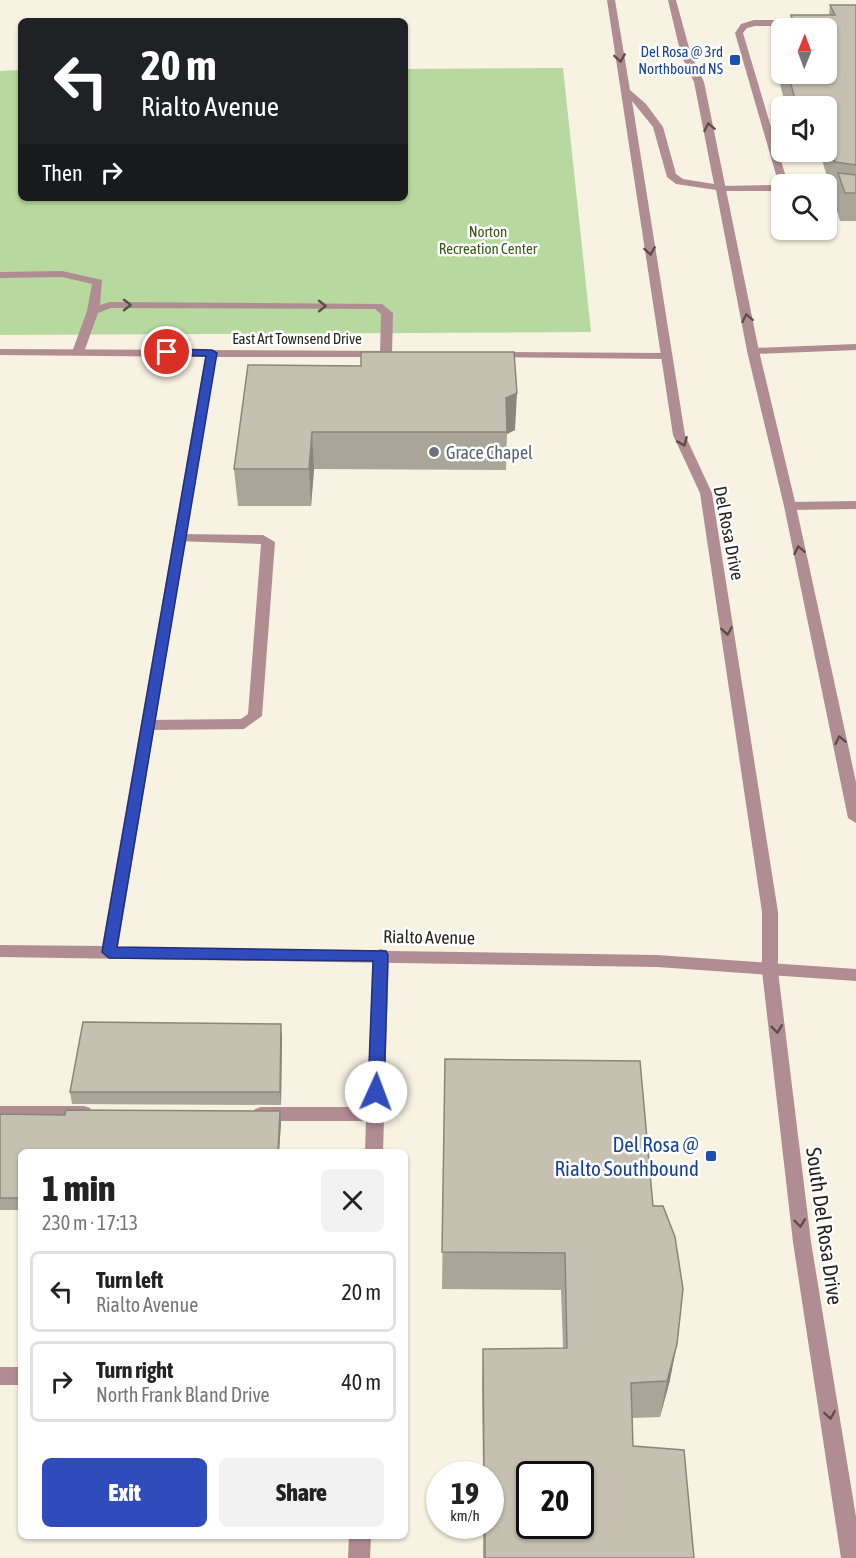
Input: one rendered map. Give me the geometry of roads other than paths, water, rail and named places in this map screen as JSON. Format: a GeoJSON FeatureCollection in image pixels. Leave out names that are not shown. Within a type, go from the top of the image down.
{"type":"FeatureCollection","features":[{"type":"Feature","properties":{"kind":"street","name":"Del Rosa Drive"},"geometry":{"type":"LineString","coordinates":[[611,0],[679,435],[706,493],[770,912],[770,971]]}},
{"type":"Feature","properties":{"kind":"street"},"geometry":{"type":"LineString","coordinates":[[672,0],[686,55],[699,82],[753,351],[790,506],[856,818]]}},
{"type":"Feature","properties":{"kind":"street"},"geometry":{"type":"LineString","coordinates":[[771,22],[754,22],[744,26],[739,33],[779,174]]}},
{"type":"Feature","properties":{"kind":"street"},"geometry":{"type":"LineString","coordinates":[[625,91],[643,105],[658,126],[671,175],[680,182],[722,188],[771,186]]}},
{"type":"Feature","properties":{"kind":"street"},"geometry":{"type":"LineString","coordinates":[[837,195],[856,198]]}},
{"type":"Feature","properties":{"kind":"street"},"geometry":{"type":"LineString","coordinates":[[0,275],[70,275],[98,282],[93,310],[78,352]]}},
{"type":"Feature","properties":{"kind":"street","name":"East Art Townsend Drive"},"geometry":{"type":"LineString","coordinates":[[0,352],[391,354],[387,313],[378,306],[110,304],[93,310]]}},
{"type":"Feature","properties":{"kind":"street"},"geometry":{"type":"LineString","coordinates":[[753,351],[856,347]]}},
{"type":"Feature","properties":{"kind":"street"},"geometry":{"type":"LineString","coordinates":[[109,952],[212,353]]}},
{"type":"Feature","properties":{"kind":"street"},"geometry":{"type":"LineString","coordinates":[[479,354],[666,356]]}},
{"type":"Feature","properties":{"kind":"street"},"geometry":{"type":"LineString","coordinates":[[790,506],[856,505]]}},
{"type":"Feature","properties":{"kind":"street"},"geometry":{"type":"LineString","coordinates":[[148,725],[244,724],[255,716],[268,542],[263,539],[180,538]]}},
{"type":"Feature","properties":{"kind":"street","name":"Rialto Avenue"},"geometry":{"type":"LineString","coordinates":[[0,951],[657,961],[770,971],[856,975]]}},
{"type":"Feature","properties":{"kind":"street"},"geometry":{"type":"LineString","coordinates":[[374,1149],[381,955]]}},
{"type":"Feature","properties":{"kind":"street","name":"South Del Rosa Drive"},"geometry":{"type":"LineString","coordinates":[[770,971],[802,1242],[852,1558]]}},
{"type":"Feature","properties":{"kind":"street"},"geometry":{"type":"LineString","coordinates":[[0,1113],[105,1113]]}},
{"type":"Feature","properties":{"kind":"street"},"geometry":{"type":"LineString","coordinates":[[246,1114],[375,1114]]}},
{"type":"Feature","properties":{"kind":"street"},"geometry":{"type":"LineString","coordinates":[[0,1376],[18,1376]]}},
{"type":"Feature","properties":{"kind":"street"},"geometry":{"type":"LineString","coordinates":[[359,1558],[360,1539]]}},
{"type":"Feature","properties":{"kind":"place","name":"Del Rosa @ 3rd Northbound NS"},"geometry":{"type":"Point","coordinates":[735,60]}},
{"type":"Feature","properties":{"kind":"place","name":"Grace Chapel"},"geometry":{"type":"Point","coordinates":[434,452]}},
{"type":"Feature","properties":{"kind":"place","name":"Del Rosa @ Rialto Southbound"},"geometry":{"type":"Point","coordinates":[711,1156]}},
{"type":"Feature","properties":{"kind":"park label","name":"Norton Recreation Center"},"geometry":{"type":"Point","coordinates":[488,240]}}]}
